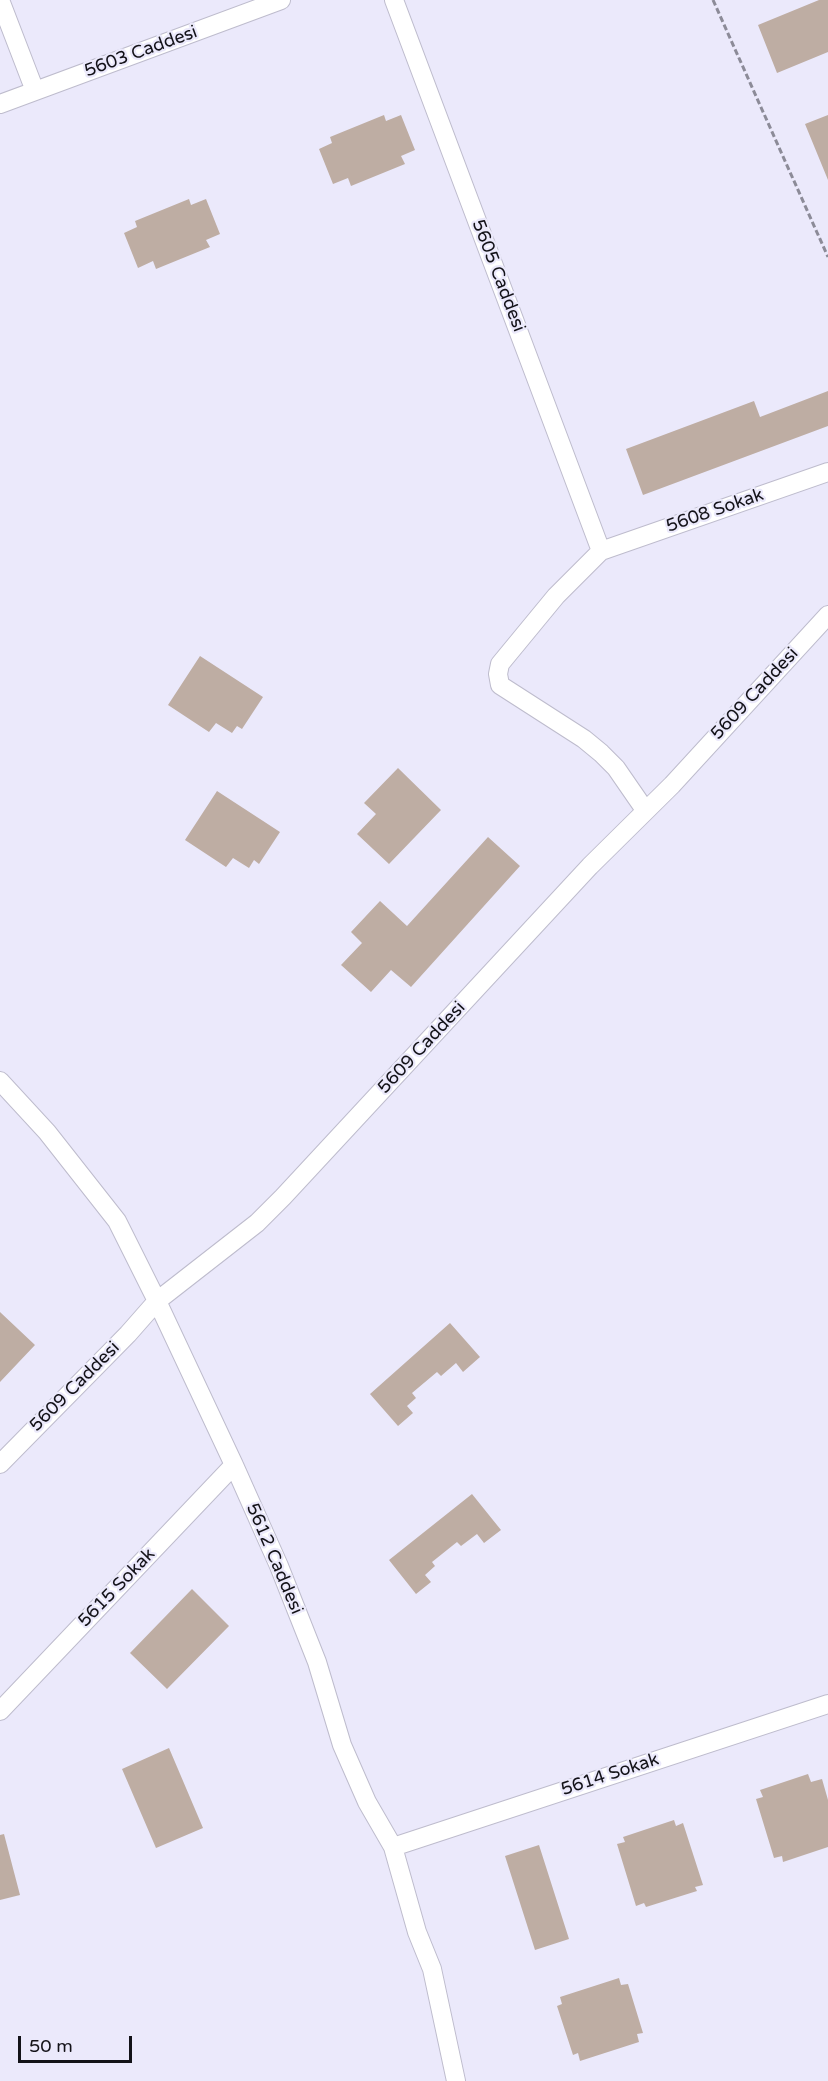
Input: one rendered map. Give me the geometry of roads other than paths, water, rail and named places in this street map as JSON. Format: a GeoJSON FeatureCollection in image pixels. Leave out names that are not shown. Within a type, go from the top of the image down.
{"type":"FeatureCollection","features":[{"type":"Feature","properties":{"kind":"street"},"geometry":{"type":"LineString","coordinates":[[0,0],[35,91]]}},
{"type":"Feature","properties":{"kind":"street","name":"5603 Caddesi"},"geometry":{"type":"LineString","coordinates":[[0,104],[281,0]]}},
{"type":"Feature","properties":{"kind":"street","name":"5605 Caddesi"},"geometry":{"type":"LineString","coordinates":[[394,0],[601,551]]}},
{"type":"Feature","properties":{"kind":"street","name":"5608 Sokak"},"geometry":{"type":"LineString","coordinates":[[601,551],[828,472]]}},
{"type":"Feature","properties":{"kind":"street"},"geometry":{"type":"LineString","coordinates":[[601,551],[541,613],[500,664],[498,674],[500,685],[584,739],[601,753],[616,768],[645,810]]}},
{"type":"Feature","properties":{"kind":"street","name":"5609 Caddesi"},"geometry":{"type":"LineString","coordinates":[[0,1464],[128,1334],[157,1300],[257,1223],[645,810],[672,785],[828,615]]}},
{"type":"Feature","properties":{"kind":"street","name":"5612 Caddesi"},"geometry":{"type":"LineString","coordinates":[[0,1081],[47,1132],[117,1221],[157,1300],[234,1465],[279,1566],[317,1662],[342,1745],[367,1802],[393,1847],[417,1932],[432,1969],[456,2081]]}},
{"type":"Feature","properties":{"kind":"street","name":"5615 Sokak"},"geometry":{"type":"LineString","coordinates":[[0,1711],[234,1465]]}},
{"type":"Feature","properties":{"kind":"street","name":"5614 Sokak"},"geometry":{"type":"LineString","coordinates":[[393,1847],[828,1704]]}}]}
